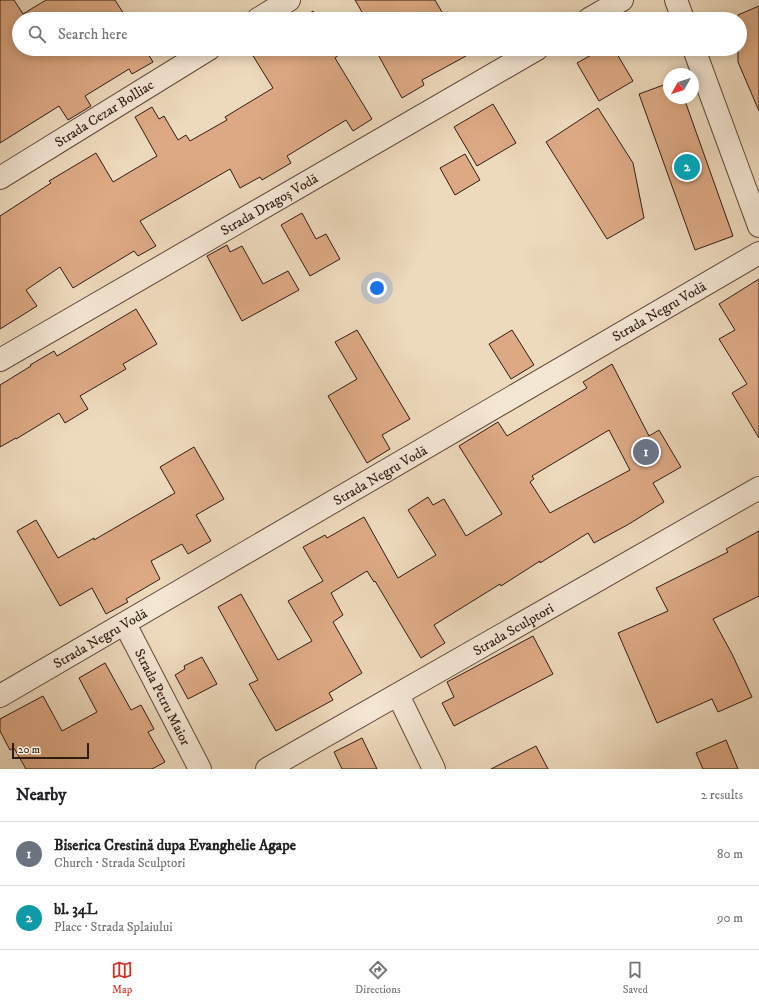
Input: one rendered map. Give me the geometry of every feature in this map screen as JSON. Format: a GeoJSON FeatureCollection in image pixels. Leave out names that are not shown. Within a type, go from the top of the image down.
{"type":"FeatureCollection","features":[{"type":"Feature","properties":{"kind":"street"},"geometry":{"type":"LineString","coordinates":[[269,12],[288,0]]}},
{"type":"Feature","properties":{"kind":"street"},"geometry":{"type":"LineString","coordinates":[[601,12],[622,0]]}},
{"type":"Feature","properties":{"kind":"street"},"geometry":{"type":"LineString","coordinates":[[676,0],[680,12]]}},
{"type":"Feature","properties":{"kind":"street","name":"Strada Cezar Bolliac"},"geometry":{"type":"LineString","coordinates":[[0,178],[198,56]]}},
{"type":"Feature","properties":{"kind":"street","name":"Strada Dragoș Vodă"},"geometry":{"type":"LineString","coordinates":[[0,360],[525,56]]}},
{"type":"Feature","properties":{"kind":"street"},"geometry":{"type":"LineString","coordinates":[[697,56],[759,226]]}},
{"type":"Feature","properties":{"kind":"street","name":"Strada Negru Vodă"},"geometry":{"type":"LineString","coordinates":[[0,696],[759,253]]}},
{"type":"Feature","properties":{"kind":"street","name":"Strada Sculptori"},"geometry":{"type":"LineString","coordinates":[[267,769],[759,488]]}},
{"type":"Feature","properties":{"kind":"street","name":"Strada Petru Maior"},"geometry":{"type":"LineString","coordinates":[[125,624],[200,769]]}},
{"type":"Feature","properties":{"kind":"street"},"geometry":{"type":"LineString","coordinates":[[398,695],[434,769]]}},
{"type":"Feature","properties":{"kind":"building"},"geometry":{"type":"Polygon","coordinates":[[[0,0],[14,0],[22,12],[12,12],[12,56],[149,56],[153,62],[132,74],[129,69],[85,96],[91,106],[68,120],[59,106],[0,143],[0,0]]]}},
{"type":"Feature","properties":{"kind":"building"},"geometry":{"type":"Polygon","coordinates":[[[46,0],[115,0],[123,12],[26,12],[46,0]]]}},
{"type":"Feature","properties":{"kind":"building"},"geometry":{"type":"Polygon","coordinates":[[[355,0],[435,0],[442,12],[362,12],[355,0]]]}},
{"type":"Feature","properties":{"kind":"building"},"geometry":{"type":"Polygon","coordinates":[[[759,6],[759,111],[738,62],[738,56],[747,56],[747,12],[745,12],[759,6]]]}},
{"type":"Feature","properties":{"kind":"building"},"geometry":{"type":"Polygon","coordinates":[[[253,56],[338,56],[335,58],[372,119],[353,131],[346,120],[287,156],[291,163],[262,180],[260,177],[240,188],[230,169],[140,221],[156,246],[138,256],[134,251],[73,288],[60,267],[26,290],[37,306],[0,329],[0,216],[51,183],[49,181],[96,153],[113,182],[157,156],[135,117],[152,107],[159,119],[164,116],[178,140],[186,135],[190,141],[227,120],[225,117],[273,88],[253,56]]]}},
{"type":"Feature","properties":{"kind":"building"},"geometry":{"type":"Polygon","coordinates":[[[379,56],[466,56],[422,80],[424,85],[402,98],[379,56]]]}},
{"type":"Feature","properties":{"kind":"building"},"geometry":{"type":"Polygon","coordinates":[[[590,56],[618,56],[633,81],[599,101],[577,63],[590,56]]]}},
{"type":"Feature","properties":{"kind":"building"},"geometry":{"type":"Polygon","coordinates":[[[663,85],[663,104],[686,104],[733,236],[695,250],[639,94],[663,85]]]}},
{"type":"Feature","properties":{"kind":"building"},"geometry":{"type":"Polygon","coordinates":[[[493,104],[516,143],[477,166],[454,127],[493,104]]]}},
{"type":"Feature","properties":{"kind":"building"},"geometry":{"type":"Polygon","coordinates":[[[598,108],[633,163],[644,218],[607,239],[546,142],[598,108]]]}},
{"type":"Feature","properties":{"kind":"building"},"geometry":{"type":"Polygon","coordinates":[[[465,154],[480,180],[455,195],[440,168],[465,154]]]}},
{"type":"Feature","properties":{"kind":"building"},"geometry":{"type":"Polygon","coordinates":[[[302,213],[316,239],[326,234],[340,259],[310,276],[281,225],[302,213]]]}},
{"type":"Feature","properties":{"kind":"building"},"geometry":{"type":"Polygon","coordinates":[[[227,245],[230,252],[242,246],[263,284],[288,271],[299,290],[242,321],[207,256],[227,245]]]}},
{"type":"Feature","properties":{"kind":"building"},"geometry":{"type":"Polygon","coordinates":[[[759,279],[759,438],[732,393],[747,384],[719,339],[735,330],[719,304],[759,279]]]}},
{"type":"Feature","properties":{"kind":"building"},"geometry":{"type":"Polygon","coordinates":[[[136,309],[157,344],[123,364],[126,369],[80,396],[88,409],[65,423],[59,413],[0,447],[0,385],[54,351],[57,356],[136,309]]]}},
{"type":"Feature","properties":{"kind":"building"},"geometry":{"type":"Polygon","coordinates":[[[357,330],[410,419],[382,435],[390,449],[367,463],[328,396],[357,379],[335,342],[357,330]]]}},
{"type":"Feature","properties":{"kind":"building"},"geometry":{"type":"Polygon","coordinates":[[[512,330],[534,365],[511,379],[489,344],[512,330]]]}},
{"type":"Feature","properties":{"kind":"building"},"geometry":{"type":"Polygon","coordinates":[[[612,364],[649,436],[659,430],[681,467],[653,483],[664,502],[629,524],[594,543],[588,533],[501,586],[500,584],[434,625],[445,643],[421,658],[375,581],[374,582],[367,571],[331,593],[343,615],[333,622],[362,673],[329,693],[333,700],[276,731],[249,684],[258,680],[218,607],[241,594],[278,660],[312,641],[288,601],[323,581],[303,547],[325,535],[327,538],[364,517],[398,578],[436,555],[408,510],[428,497],[433,505],[444,499],[466,536],[502,514],[459,446],[498,422],[507,436],[587,388],[583,382],[612,364]],[[609,430],[532,476],[534,479],[530,482],[550,513],[630,470],[609,430]]]}},
{"type":"Feature","properties":{"kind":"building"},"geometry":{"type":"Polygon","coordinates":[[[194,447],[224,499],[196,515],[211,541],[188,554],[182,544],[151,561],[160,579],[126,599],[128,602],[106,614],[92,588],[60,606],[17,531],[36,520],[58,558],[94,538],[94,540],[175,493],[160,467],[194,447]]]}},
{"type":"Feature","properties":{"kind":"building"},"geometry":{"type":"Polygon","coordinates":[[[759,531],[759,596],[713,619],[732,654],[752,697],[718,712],[712,699],[657,723],[618,633],[668,611],[656,588],[728,552],[726,549],[759,531]]]}},
{"type":"Feature","properties":{"kind":"building"},"geometry":{"type":"Polygon","coordinates":[[[533,636],[553,674],[454,726],[442,703],[454,697],[447,682],[533,636]]]}},
{"type":"Feature","properties":{"kind":"building"},"geometry":{"type":"Polygon","coordinates":[[[202,657],[217,684],[188,699],[175,675],[185,669],[184,666],[202,657]]]}},
{"type":"Feature","properties":{"kind":"building"},"geometry":{"type":"Polygon","coordinates":[[[105,663],[131,710],[141,705],[154,729],[148,732],[165,762],[152,769],[26,769],[14,748],[10,750],[0,731],[0,719],[43,696],[62,731],[97,712],[79,678],[105,663]]]}},
{"type":"Feature","properties":{"kind":"building"},"geometry":{"type":"Polygon","coordinates":[[[362,738],[377,769],[342,769],[334,752],[362,738]]]}},
{"type":"Feature","properties":{"kind":"building"},"geometry":{"type":"Polygon","coordinates":[[[726,740],[738,769],[703,769],[696,753],[726,740]]]}},
{"type":"Feature","properties":{"kind":"building"},"geometry":{"type":"Polygon","coordinates":[[[536,746],[548,769],[491,769],[536,746]]]}},
{"type":"Feature","properties":{"kind":"place","name":"bl. 34L"},"geometry":{"type":"Point","coordinates":[687,167]}},
{"type":"Feature","properties":{"kind":"place","name":"Biserica Crestină dupa Evanghelie Agape"},"geometry":{"type":"Point","coordinates":[646,452]}}]}
